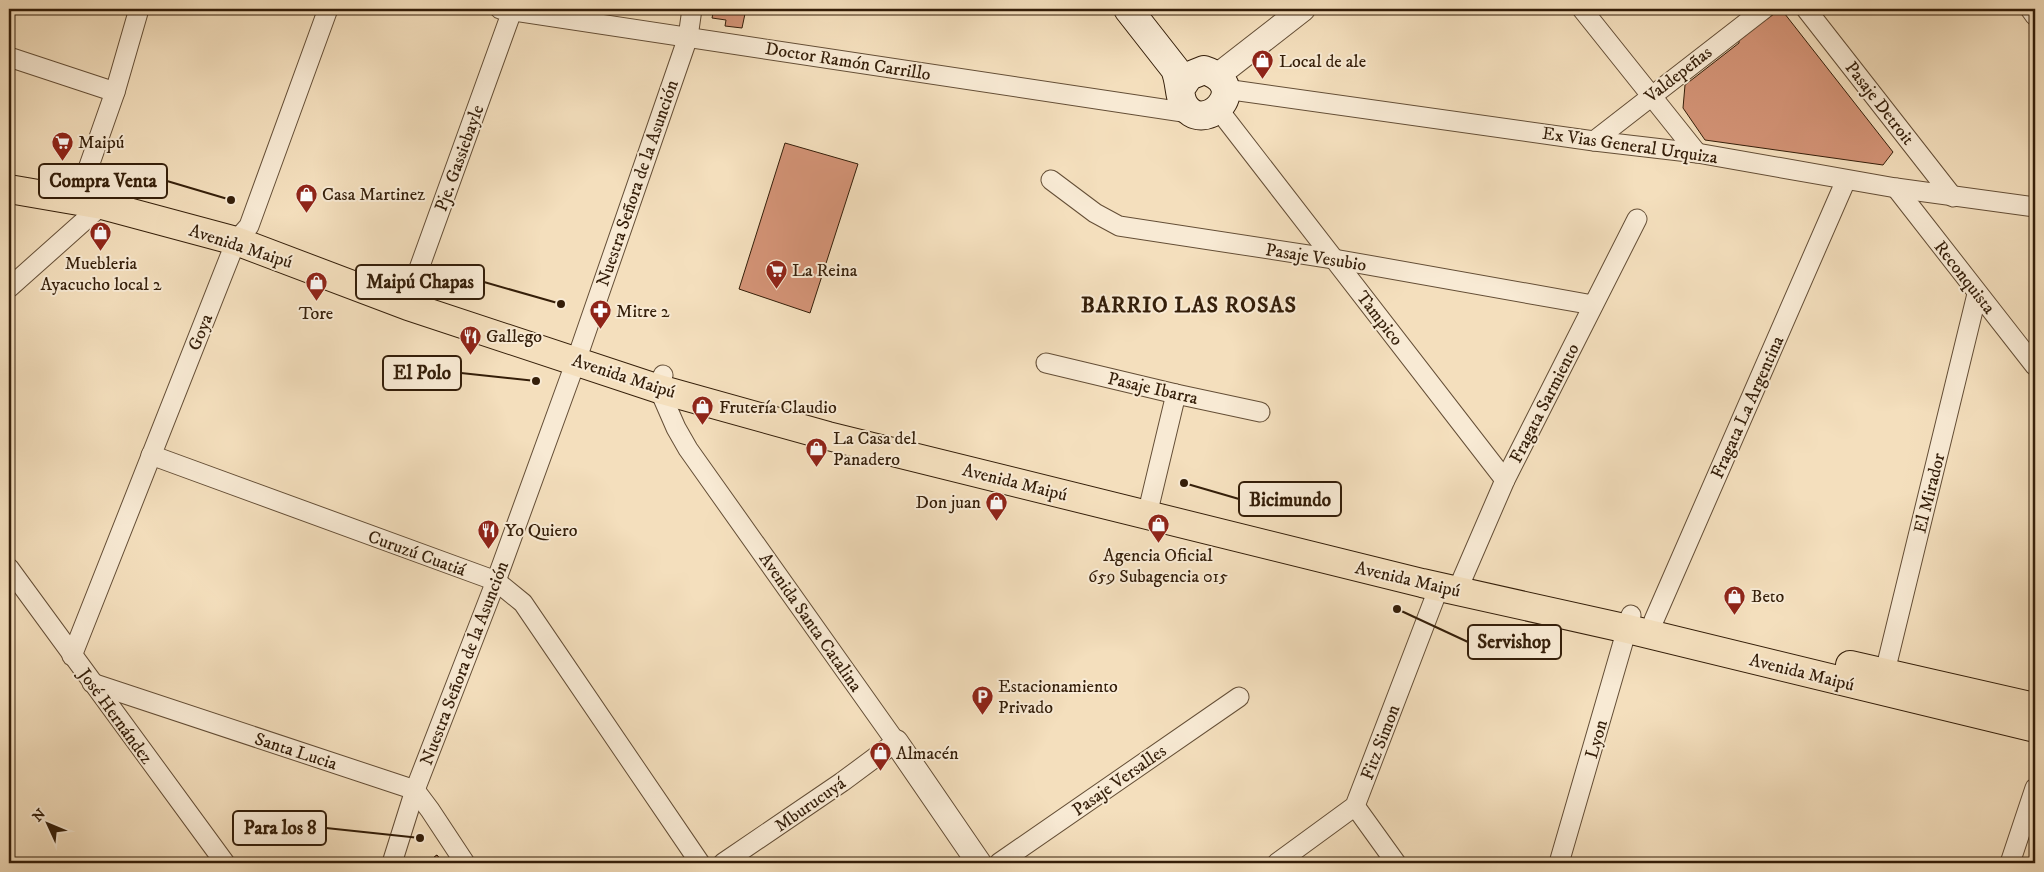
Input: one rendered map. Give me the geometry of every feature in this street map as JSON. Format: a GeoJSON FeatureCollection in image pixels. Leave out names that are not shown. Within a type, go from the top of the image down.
{"type":"FeatureCollection","features":[{"type":"Feature","properties":{"kind":"main road"},"geometry":{"type":"LineString","coordinates":[[1128,9],[1175,69],[1183,103],[1188,109],[1212,92],[1189,58],[1151,9]]}},
{"type":"Feature","properties":{"kind":"main road","name":"Avenida Maipú"},"geometry":{"type":"LineString","coordinates":[[9,171],[83,183],[148,202],[242,233],[410,297],[828,436],[1149,506],[1453,584],[1640,625],[1883,682],[2035,708]]}},
{"type":"Feature","properties":{"kind":"main road","name":"Avenida Maipú"},"geometry":{"type":"LineString","coordinates":[[9,189],[102,205],[242,233]]}},
{"type":"Feature","properties":{"kind":"main road","name":"Avenida Maipú"},"geometry":{"type":"LineString","coordinates":[[1883,682],[2035,728]]}},
{"type":"Feature","properties":{"kind":"street"},"geometry":{"type":"LineString","coordinates":[[9,288],[102,205],[83,183],[115,92],[139,9]]}},
{"type":"Feature","properties":{"kind":"street","name":"Goya"},"geometry":{"type":"LineString","coordinates":[[72,656],[151,455],[242,233],[328,9]]}},
{"type":"Feature","properties":{"kind":"street","name":"Nuestra Señora de la Asunción"},"geometry":{"type":"LineString","coordinates":[[392,863],[415,790],[496,581],[578,354],[688,37],[692,9]]}},
{"type":"Feature","properties":{"kind":"street"},"geometry":{"type":"LineString","coordinates":[[1212,92],[1303,9]]}},
{"type":"Feature","properties":{"kind":"street"},"geometry":{"type":"LineString","coordinates":[[1582,9],[1697,153]]}},
{"type":"Feature","properties":{"kind":"street","name":"Valdepeñas"},"geometry":{"type":"LineString","coordinates":[[1594,141],[1764,9]]}},
{"type":"Feature","properties":{"kind":"street","name":"Pasaje Detroit"},"geometry":{"type":"LineString","coordinates":[[1806,9],[1953,197]]}},
{"type":"Feature","properties":{"kind":"street"},"geometry":{"type":"LineString","coordinates":[[2030,9],[2035,16]]}},
{"type":"Feature","properties":{"kind":"street","name":"Doctor Ramón Carrillo"},"geometry":{"type":"LineString","coordinates":[[506,10],[688,37],[1212,92]]}},
{"type":"Feature","properties":{"kind":"street","name":"Pje. Gassiebayle"},"geometry":{"type":"LineString","coordinates":[[410,297],[506,10]]}},
{"type":"Feature","properties":{"kind":"street"},"geometry":{"type":"LineString","coordinates":[[9,56],[115,92]]}},
{"type":"Feature","properties":{"kind":"street","name":"Ex Vias General Urquiza"},"geometry":{"type":"LineString","coordinates":[[1212,92],[1697,153],[1896,188],[2035,207]]}},
{"type":"Feature","properties":{"kind":"street","name":"Tampico"},"geometry":{"type":"LineString","coordinates":[[1212,92],[1334,259],[1505,480]]}},
{"type":"Feature","properties":{"kind":"street","name":"Pasaje Vesubio"},"geometry":{"type":"LineString","coordinates":[[1051,180],[1095,213],[1119,226],[1334,259],[1593,305]]}},
{"type":"Feature","properties":{"kind":"street","name":"Fragata La Argentina"},"geometry":{"type":"LineString","coordinates":[[1640,625],[1846,180]]}},
{"type":"Feature","properties":{"kind":"street","name":"Reconquista"},"geometry":{"type":"LineString","coordinates":[[1896,188],[2035,366]]}},
{"type":"Feature","properties":{"kind":"street","name":"Fragata Sarmiento"},"geometry":{"type":"LineString","coordinates":[[1453,584],[1637,218]]}},
{"type":"Feature","properties":{"kind":"street","name":"El Mirador"},"geometry":{"type":"LineString","coordinates":[[1883,682],[1978,294]]}},
{"type":"Feature","properties":{"kind":"street","name":"Pasaje Ibarra"},"geometry":{"type":"LineString","coordinates":[[1046,363],[1260,412]]}},
{"type":"Feature","properties":{"kind":"street","name":"Avenida Santa Catalina"},"geometry":{"type":"LineString","coordinates":[[661,382],[676,428],[688,449],[896,742],[979,863]]}},
{"type":"Feature","properties":{"kind":"street"},"geometry":{"type":"LineString","coordinates":[[1149,506],[1176,394]]}},
{"type":"Feature","properties":{"kind":"street","name":"Curuzú Cuatiá"},"geometry":{"type":"LineString","coordinates":[[151,455],[496,581],[523,602],[700,863]]}},
{"type":"Feature","properties":{"kind":"street","name":"José Hernández"},"geometry":{"type":"LineString","coordinates":[[9,568],[225,863]]}},
{"type":"Feature","properties":{"kind":"street","name":"Fitz Simon"},"geometry":{"type":"LineString","coordinates":[[1356,806],[1453,584]]}},
{"type":"Feature","properties":{"kind":"street","name":"Lyon"},"geometry":{"type":"LineString","coordinates":[[1559,863],[1640,625]]}},
{"type":"Feature","properties":{"kind":"street","name":"Santa Lucia"},"geometry":{"type":"LineString","coordinates":[[92,683],[415,790]]}},
{"type":"Feature","properties":{"kind":"street","name":"Pasaje Versalles"},"geometry":{"type":"LineString","coordinates":[[999,863],[1238,697]]}},
{"type":"Feature","properties":{"kind":"street","name":"Mburucuyá"},"geometry":{"type":"LineString","coordinates":[[723,863],[842,782],[896,742]]}},
{"type":"Feature","properties":{"kind":"street"},"geometry":{"type":"LineString","coordinates":[[2010,863],[2035,788]]}},
{"type":"Feature","properties":{"kind":"street"},"geometry":{"type":"LineString","coordinates":[[415,790],[465,863]]}},
{"type":"Feature","properties":{"kind":"street"},"geometry":{"type":"LineString","coordinates":[[1277,863],[1356,806],[1396,863]]}},
{"type":"Feature","properties":{"kind":"building"},"geometry":{"type":"Polygon","coordinates":[[[714,9],[746,9],[742,28],[725,26],[726,20],[712,18],[714,9]]]}},
{"type":"Feature","properties":{"kind":"building"},"geometry":{"type":"Polygon","coordinates":[[[1781,9],[1893,152],[1883,165],[1705,140],[1683,108],[1685,85],[1739,43],[1739,39],[1781,9]]]}},
{"type":"Feature","properties":{"kind":"building"},"geometry":{"type":"Polygon","coordinates":[[[785,143],[858,164],[810,313],[739,289],[785,143]]]}},
{"type":"Feature","properties":{"kind":"building"},"geometry":{"type":"Polygon","coordinates":[[[437,855],[443,863],[426,863],[437,855]]]}},
{"type":"Feature","properties":{"kind":"building"},"geometry":{"type":"Polygon","coordinates":[[[437,855],[443,863],[426,863],[437,855]]]}},
{"type":"Feature","properties":{"kind":"place","name":"Local de ale"},"geometry":{"type":"Point","coordinates":[1263,80]}},
{"type":"Feature","properties":{"kind":"place","name":"Maipú"},"geometry":{"type":"Point","coordinates":[62,161]}},
{"type":"Feature","properties":{"kind":"place","name":"Compra Venta"},"geometry":{"type":"Point","coordinates":[231,200]}},
{"type":"Feature","properties":{"kind":"place","name":"Casa Martinez"},"geometry":{"type":"Point","coordinates":[306,213]}},
{"type":"Feature","properties":{"kind":"place","name":"Muebleria Ayacucho local 2"},"geometry":{"type":"Point","coordinates":[101,252]}},
{"type":"Feature","properties":{"kind":"place","name":"La Reina"},"geometry":{"type":"Point","coordinates":[776,289]}},
{"type":"Feature","properties":{"kind":"place","name":"Tore"},"geometry":{"type":"Point","coordinates":[316,302]}},
{"type":"Feature","properties":{"kind":"place","name":"Maipú Chapas"},"geometry":{"type":"Point","coordinates":[561,304]}},
{"type":"Feature","properties":{"kind":"place","name":"Mitre 2"},"geometry":{"type":"Point","coordinates":[600,330]}},
{"type":"Feature","properties":{"kind":"place","name":"Gallego"},"geometry":{"type":"Point","coordinates":[470,355]}},
{"type":"Feature","properties":{"kind":"place","name":"El Polo"},"geometry":{"type":"Point","coordinates":[536,381]}},
{"type":"Feature","properties":{"kind":"place","name":"Frutería Claudio"},"geometry":{"type":"Point","coordinates":[703,426]}},
{"type":"Feature","properties":{"kind":"place","name":"La Casa del Panadero"},"geometry":{"type":"Point","coordinates":[817,467]}},
{"type":"Feature","properties":{"kind":"place","name":"Bicimundo"},"geometry":{"type":"Point","coordinates":[1184,483]}},
{"type":"Feature","properties":{"kind":"place","name":"Don juan"},"geometry":{"type":"Point","coordinates":[997,521]}},
{"type":"Feature","properties":{"kind":"place","name":"Agencia Oficial 659 Subagencia 015"},"geometry":{"type":"Point","coordinates":[1158,544]}},
{"type":"Feature","properties":{"kind":"place","name":"Yo Quiero"},"geometry":{"type":"Point","coordinates":[489,549]}},
{"type":"Feature","properties":{"kind":"place","name":"Servishop"},"geometry":{"type":"Point","coordinates":[1397,609]}},
{"type":"Feature","properties":{"kind":"place","name":"Beto"},"geometry":{"type":"Point","coordinates":[1735,615]}},
{"type":"Feature","properties":{"kind":"place","name":"Estacionamiento Privado"},"geometry":{"type":"Point","coordinates":[982,715]}},
{"type":"Feature","properties":{"kind":"place","name":"Almacén"},"geometry":{"type":"Point","coordinates":[880,772]}},
{"type":"Feature","properties":{"kind":"place","name":"Para los 8"},"geometry":{"type":"Point","coordinates":[420,838]}},
{"type":"Feature","properties":{"kind":"district","name":"BARRIO LAS ROSAS"},"geometry":{"type":"Point","coordinates":[1189,304]}}]}
